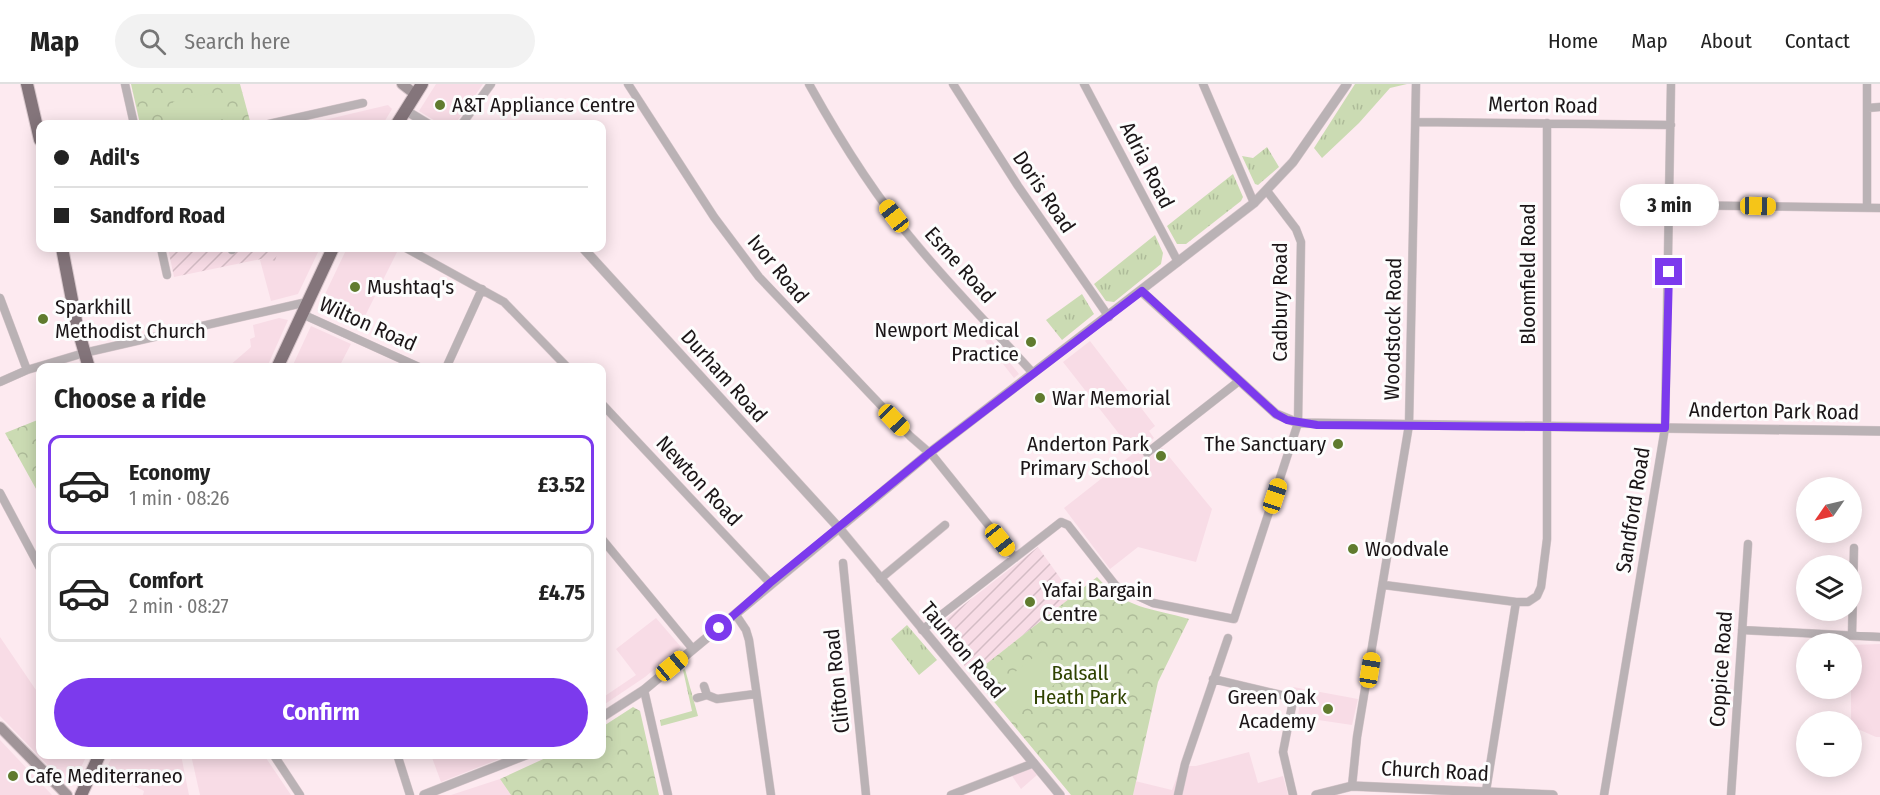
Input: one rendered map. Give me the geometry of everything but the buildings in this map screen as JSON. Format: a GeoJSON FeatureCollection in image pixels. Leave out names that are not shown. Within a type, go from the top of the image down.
{"type":"FeatureCollection","features":[{"type":"Feature","properties":{"kind":"highway"},"geometry":{"type":"LineString","coordinates":[[27,84],[36,123]]}},
{"type":"Feature","properties":{"kind":"highway"},"geometry":{"type":"LineString","coordinates":[[399,120],[418,89]]}},
{"type":"Feature","properties":{"kind":"highway"},"geometry":{"type":"LineString","coordinates":[[63,252],[87,363]]}},
{"type":"Feature","properties":{"kind":"highway"},"geometry":{"type":"LineString","coordinates":[[279,363],[331,252]]}},
{"type":"Feature","properties":{"kind":"highway"},"geometry":{"type":"LineString","coordinates":[[81,795],[98,759]]}},
{"type":"Feature","properties":{"kind":"highway"},"geometry":{"type":"LineString","coordinates":[[92,773],[92,795]]}},
{"type":"Feature","properties":{"kind":"main road"},"geometry":{"type":"LineString","coordinates":[[402,84],[418,89]]}},
{"type":"Feature","properties":{"kind":"main road"},"geometry":{"type":"LineString","coordinates":[[0,727],[67,795]]}},
{"type":"Feature","properties":{"kind":"street"},"geometry":{"type":"LineString","coordinates":[[125,84],[133,120]]}},
{"type":"Feature","properties":{"kind":"street"},"geometry":{"type":"LineString","coordinates":[[465,120],[491,84]]}},
{"type":"Feature","properties":{"kind":"street","name":"Ivor Road"},"geometry":{"type":"LineString","coordinates":[[628,84],[714,217],[759,277],[928,454],[933,456],[1015,558]]}},
{"type":"Feature","properties":{"kind":"street","name":"Esme Road"},"geometry":{"type":"LineString","coordinates":[[809,84],[853,158],[915,244],[1033,373]]}},
{"type":"Feature","properties":{"kind":"street","name":"Doris Road"},"geometry":{"type":"LineString","coordinates":[[953,84],[1018,186],[1109,317]]}},
{"type":"Feature","properties":{"kind":"street","name":"Adria Road"},"geometry":{"type":"LineString","coordinates":[[1084,84],[1178,262]]}},
{"type":"Feature","properties":{"kind":"street"},"geometry":{"type":"LineString","coordinates":[[1203,84],[1254,203]]}},
{"type":"Feature","properties":{"kind":"street"},"geometry":{"type":"LineString","coordinates":[[606,714],[644,690],[928,454],[1109,317],[1254,203],[1293,162],[1347,84]]}},
{"type":"Feature","properties":{"kind":"street","name":"Woodstock Road"},"geometry":{"type":"LineString","coordinates":[[1352,786],[1357,736],[1384,585],[1408,425],[1416,84]]}},
{"type":"Feature","properties":{"kind":"street","name":"Sandford Road"},"geometry":{"type":"LineString","coordinates":[[1604,795],[1665,428],[1671,84]]}},
{"type":"Feature","properties":{"kind":"street"},"geometry":{"type":"LineString","coordinates":[[1867,84],[1867,208]]}},
{"type":"Feature","properties":{"kind":"street"},"geometry":{"type":"LineString","coordinates":[[288,120],[363,104]]}},
{"type":"Feature","properties":{"kind":"street"},"geometry":{"type":"LineString","coordinates":[[1868,108],[1880,107]]}},
{"type":"Feature","properties":{"kind":"street"},"geometry":{"type":"LineString","coordinates":[[405,110],[421,120]]}},
{"type":"Feature","properties":{"kind":"street","name":"Merton Road"},"geometry":{"type":"LineString","coordinates":[[1416,122],[1671,125]]}},
{"type":"Feature","properties":{"kind":"street","name":"Bloomfield Road"},"geometry":{"type":"LineString","coordinates":[[1516,602],[1533,599],[1539,592],[1547,539],[1547,123]]}},
{"type":"Feature","properties":{"kind":"street","name":"Cadbury Road"},"geometry":{"type":"LineString","coordinates":[[1015,558],[1057,524],[1065,523],[1116,586],[1153,603],[1234,619],[1298,423],[1301,242],[1296,229],[1267,191]]}},
{"type":"Feature","properties":{"kind":"street"},"geometry":{"type":"LineString","coordinates":[[1670,205],[1880,208]]}},
{"type":"Feature","properties":{"kind":"street"},"geometry":{"type":"LineString","coordinates":[[162,252],[167,275]]}},
{"type":"Feature","properties":{"kind":"street"},"geometry":{"type":"LineString","coordinates":[[413,252],[504,302],[563,363]]}},
{"type":"Feature","properties":{"kind":"street","name":"Durham Road"},"geometry":{"type":"LineString","coordinates":[[587,252],[838,528]]}},
{"type":"Feature","properties":{"kind":"street"},"geometry":{"type":"LineString","coordinates":[[448,363],[482,289]]}},
{"type":"Feature","properties":{"kind":"street","name":"Anderton Park Road"},"geometry":{"type":"LineString","coordinates":[[1142,291],[1276,414],[1298,423],[1880,431]]}},
{"type":"Feature","properties":{"kind":"street"},"geometry":{"type":"LineString","coordinates":[[0,298],[27,370]]}},
{"type":"Feature","properties":{"kind":"street"},"geometry":{"type":"LineString","coordinates":[[50,363],[84,353],[308,302]]}},
{"type":"Feature","properties":{"kind":"street","name":"Wilton Road"},"geometry":{"type":"LineString","coordinates":[[302,314],[410,363]]}},
{"type":"Feature","properties":{"kind":"street"},"geometry":{"type":"LineString","coordinates":[[0,382],[36,367]]}},
{"type":"Feature","properties":{"kind":"street"},"geometry":{"type":"LineString","coordinates":[[1147,453],[1239,381]]}},
{"type":"Feature","properties":{"kind":"street","name":"Newton Road"},"geometry":{"type":"LineString","coordinates":[[606,408],[770,583]]}},
{"type":"Feature","properties":{"kind":"street"},"geometry":{"type":"LineString","coordinates":[[0,494],[36,561]]}},
{"type":"Feature","properties":{"kind":"street"},"geometry":{"type":"LineString","coordinates":[[880,579],[945,525]]}},
{"type":"Feature","properties":{"kind":"street","name":"Taunton Road"},"geometry":{"type":"LineString","coordinates":[[838,528],[1060,795]]}},
{"type":"Feature","properties":{"kind":"street","name":"Coppice Road"},"geometry":{"type":"LineString","coordinates":[[1731,795],[1748,544]]}},
{"type":"Feature","properties":{"kind":"street"},"geometry":{"type":"LineString","coordinates":[[606,548],[692,648]]}},
{"type":"Feature","properties":{"kind":"street"},"geometry":{"type":"LineString","coordinates":[[1852,633],[1854,548]]}},
{"type":"Feature","properties":{"kind":"street"},"geometry":{"type":"LineString","coordinates":[[922,630],[1015,558]]}},
{"type":"Feature","properties":{"kind":"street","name":"Clifton Road"},"geometry":{"type":"LineString","coordinates":[[843,563],[866,795]]}},
{"type":"Feature","properties":{"kind":"street"},"geometry":{"type":"LineString","coordinates":[[1384,585],[1516,602],[1486,791]]}},
{"type":"Feature","properties":{"kind":"street"},"geometry":{"type":"LineString","coordinates":[[736,615],[746,630],[771,795]]}},
{"type":"Feature","properties":{"kind":"street"},"geometry":{"type":"LineString","coordinates":[[1742,630],[1808,633]]}},
{"type":"Feature","properties":{"kind":"street"},"geometry":{"type":"LineString","coordinates":[[1862,635],[1880,636]]}},
{"type":"Feature","properties":{"kind":"street"},"geometry":{"type":"LineString","coordinates":[[1178,795],[1185,764],[1228,638]]}},
{"type":"Feature","properties":{"kind":"street"},"geometry":{"type":"LineString","coordinates":[[1213,679],[1290,697],[1292,706],[1283,752],[1293,795]]}},
{"type":"Feature","properties":{"kind":"street"},"geometry":{"type":"LineString","coordinates":[[704,686],[707,695]]}},
{"type":"Feature","properties":{"kind":"street"},"geometry":{"type":"LineString","coordinates":[[644,690],[668,795]]}},
{"type":"Feature","properties":{"kind":"street"},"geometry":{"type":"LineString","coordinates":[[697,698],[707,695],[717,699],[755,694]]}},
{"type":"Feature","properties":{"kind":"street"},"geometry":{"type":"LineString","coordinates":[[276,759],[300,795]]}},
{"type":"Feature","properties":{"kind":"street"},"geometry":{"type":"LineString","coordinates":[[399,759],[410,795]]}},
{"type":"Feature","properties":{"kind":"street"},"geometry":{"type":"LineString","coordinates":[[428,794],[516,759]]}},
{"type":"Feature","properties":{"kind":"street"},"geometry":{"type":"LineString","coordinates":[[951,795],[1034,763]]}},
{"type":"Feature","properties":{"kind":"street","name":"Church Road"},"geometry":{"type":"LineString","coordinates":[[1316,795],[1352,786],[1444,792],[1486,791],[1553,795]]}},
{"type":"Feature","properties":{"kind":"shaded area"},"geometry":{"type":"Polygon","coordinates":[[[436,84],[483,84],[458,120],[434,120],[419,111],[436,84]]]}},
{"type":"Feature","properties":{"kind":"shaded area"},"geometry":{"type":"Polygon","coordinates":[[[388,105],[392,109],[385,120],[324,120],[388,105]]]}},
{"type":"Feature","properties":{"kind":"shaded area"},"geometry":{"type":"Polygon","coordinates":[[[169,252],[278,252],[275,261],[266,258],[174,277],[169,252]]]}},
{"type":"Feature","properties":{"kind":"shaded area"},"geometry":{"type":"Polygon","coordinates":[[[276,252],[318,252],[298,294],[271,301],[260,260],[276,252]]]}},
{"type":"Feature","properties":{"kind":"shaded area"},"geometry":{"type":"Polygon","coordinates":[[[345,252],[397,252],[358,330],[317,311],[345,252]]]}},
{"type":"Feature","properties":{"kind":"shaded area"},"geometry":{"type":"Polygon","coordinates":[[[279,318],[288,320],[269,363],[233,363],[251,347],[250,339],[255,337],[253,325],[279,318]]]}},
{"type":"Feature","properties":{"kind":"shaded area"},"geometry":{"type":"Polygon","coordinates":[[[311,326],[351,344],[341,363],[294,363],[311,326]]]}},
{"type":"Feature","properties":{"kind":"shaded area"},"geometry":{"type":"Polygon","coordinates":[[[989,337],[1019,374],[1014,378],[985,341],[989,337]]]}},
{"type":"Feature","properties":{"kind":"shaded area","name":"Anderton Park Primary School"},"geometry":{"type":"Polygon","coordinates":[[[1090,341],[1155,426],[1149,431],[1154,438],[1141,448],[1148,458],[1162,448],[1212,509],[1196,562],[1138,547],[1110,569],[1064,508],[1134,453],[1063,362],[1090,341]]]}},
{"type":"Feature","properties":{"kind":"shaded area"},"geometry":{"type":"Polygon","coordinates":[[[1038,547],[1073,596],[972,675],[934,628],[1038,547]]]}},
{"type":"Feature","properties":{"kind":"shaded area"},"geometry":{"type":"Polygon","coordinates":[[[656,618],[681,647],[645,677],[606,703],[606,695],[636,675],[616,649],[656,618]]]}},
{"type":"Feature","properties":{"kind":"shaded area"},"geometry":{"type":"Polygon","coordinates":[[[0,637],[36,690],[36,753],[0,716],[0,637]]]}},
{"type":"Feature","properties":{"kind":"shaded area"},"geometry":{"type":"Polygon","coordinates":[[[1880,644],[1880,737],[1862,731],[1862,711],[1851,711],[1851,699],[1862,699],[1862,645],[1880,644]]]}},
{"type":"Feature","properties":{"kind":"shaded area","name":"Green Oak Academy"},"geometry":{"type":"Polygon","coordinates":[[[1293,687],[1358,699],[1352,725],[1298,717],[1300,700],[1293,687]]]}},
{"type":"Feature","properties":{"kind":"shaded area"},"geometry":{"type":"Polygon","coordinates":[[[0,740],[33,775],[52,795],[0,795],[0,740]]]}},
{"type":"Feature","properties":{"kind":"shaded area"},"geometry":{"type":"Polygon","coordinates":[[[1249,752],[1258,783],[1283,776],[1288,795],[1133,795],[1135,781],[1172,790],[1181,766],[1196,766],[1249,752]]]}},
{"type":"Feature","properties":{"kind":"shaded area"},"geometry":{"type":"Polygon","coordinates":[[[42,759],[85,759],[74,782],[66,784],[42,759]]]}},
{"type":"Feature","properties":{"kind":"shaded area"},"geometry":{"type":"Polygon","coordinates":[[[111,759],[182,759],[189,795],[143,795],[144,791],[105,771],[111,759]]]}},
{"type":"Feature","properties":{"kind":"shaded area"},"geometry":{"type":"Polygon","coordinates":[[[192,759],[267,759],[291,795],[200,795],[192,759]]]}},
{"type":"Feature","properties":{"kind":"shaded area"},"geometry":{"type":"Polygon","coordinates":[[[433,759],[499,759],[441,782],[433,759]]]}},
{"type":"Feature","properties":{"kind":"shaded area"},"geometry":{"type":"Polygon","coordinates":[[[1031,767],[1037,775],[1021,789],[1012,776],[1031,767]]]}},
{"type":"Feature","properties":{"kind":"shaded area"},"geometry":{"type":"Polygon","coordinates":[[[500,779],[511,795],[451,795],[500,779]]]}},
{"type":"Feature","properties":{"kind":"green space"},"geometry":{"type":"Polygon","coordinates":[[[131,84],[240,84],[250,120],[139,120],[131,84]]]}},
{"type":"Feature","properties":{"kind":"green space"},"geometry":{"type":"Polygon","coordinates":[[[1355,84],[1407,84],[1390,88],[1359,123],[1322,158],[1314,148],[1355,84]]]}},
{"type":"Feature","properties":{"kind":"green space"},"geometry":{"type":"Polygon","coordinates":[[[221,91],[228,118],[177,120],[173,102],[221,91]]]}},
{"type":"Feature","properties":{"kind":"green space"},"geometry":{"type":"Polygon","coordinates":[[[1267,147],[1279,167],[1258,185],[1255,184],[1242,156],[1253,158],[1267,147]]]}},
{"type":"Feature","properties":{"kind":"green space"},"geometry":{"type":"Polygon","coordinates":[[[1233,174],[1243,197],[1241,201],[1186,244],[1177,244],[1167,226],[1233,174]]]}},
{"type":"Feature","properties":{"kind":"green space"},"geometry":{"type":"Polygon","coordinates":[[[1155,235],[1163,253],[1161,264],[1114,302],[1106,301],[1094,284],[1155,235]]]}},
{"type":"Feature","properties":{"kind":"green space"},"geometry":{"type":"Polygon","coordinates":[[[1082,294],[1094,314],[1062,340],[1046,320],[1082,294]]]}},
{"type":"Feature","properties":{"kind":"green space"},"geometry":{"type":"Polygon","coordinates":[[[36,421],[36,489],[5,433],[36,421]]]}},
{"type":"Feature","properties":{"kind":"green space","name":"Balsall Heath Park"},"geometry":{"type":"Polygon","coordinates":[[[1097,577],[1107,588],[1128,601],[1189,619],[1158,682],[1133,795],[1071,795],[972,675],[1097,577]]]}},
{"type":"Feature","properties":{"kind":"green space"},"geometry":{"type":"Polygon","coordinates":[[[907,625],[937,660],[919,675],[891,639],[907,625]]]}},
{"type":"Feature","properties":{"kind":"green space"},"geometry":{"type":"Polygon","coordinates":[[[1043,650],[1064,677],[1017,714],[996,687],[1043,650]]]}},
{"type":"Feature","properties":{"kind":"green space"},"geometry":{"type":"Polygon","coordinates":[[[685,669],[698,716],[661,726],[660,720],[692,711],[683,670],[685,669]]]}},
{"type":"Feature","properties":{"kind":"green space"},"geometry":{"type":"Polygon","coordinates":[[[633,707],[640,711],[659,795],[511,795],[500,779],[543,759],[606,759],[606,724],[633,707]]]}},
{"type":"Feature","properties":{"kind":"place","name":"A&T Appliance Centre"},"geometry":{"type":"Point","coordinates":[440,105]}},
{"type":"Feature","properties":{"kind":"place","name":"Mushtaq's"},"geometry":{"type":"Point","coordinates":[355,287]}},
{"type":"Feature","properties":{"kind":"place","name":"Sparkhill Methodist Church"},"geometry":{"type":"Point","coordinates":[43,319]}},
{"type":"Feature","properties":{"kind":"place","name":"Newport Medical Practice"},"geometry":{"type":"Point","coordinates":[1031,342]}},
{"type":"Feature","properties":{"kind":"place","name":"War Memorial"},"geometry":{"type":"Point","coordinates":[1040,398]}},
{"type":"Feature","properties":{"kind":"place","name":"The Sanctuary"},"geometry":{"type":"Point","coordinates":[1338,444]}},
{"type":"Feature","properties":{"kind":"place","name":"Anderton Park Primary School"},"geometry":{"type":"Point","coordinates":[1161,456]}},
{"type":"Feature","properties":{"kind":"place","name":"Woodvale"},"geometry":{"type":"Point","coordinates":[1353,549]}},
{"type":"Feature","properties":{"kind":"place","name":"Yafai Bargain Centre"},"geometry":{"type":"Point","coordinates":[1030,602]}},
{"type":"Feature","properties":{"kind":"place","name":"Green Oak Academy"},"geometry":{"type":"Point","coordinates":[1328,709]}},
{"type":"Feature","properties":{"kind":"place","name":"Cafe Mediterraneo"},"geometry":{"type":"Point","coordinates":[13,776]}},
{"type":"Feature","properties":{"kind":"route"},"geometry":{"type":"LineString","coordinates":[[719,628],[770,583],[928,454],[1142,291],[1276,414],[1298,423],[1665,428],[1669,272]]}}]}
